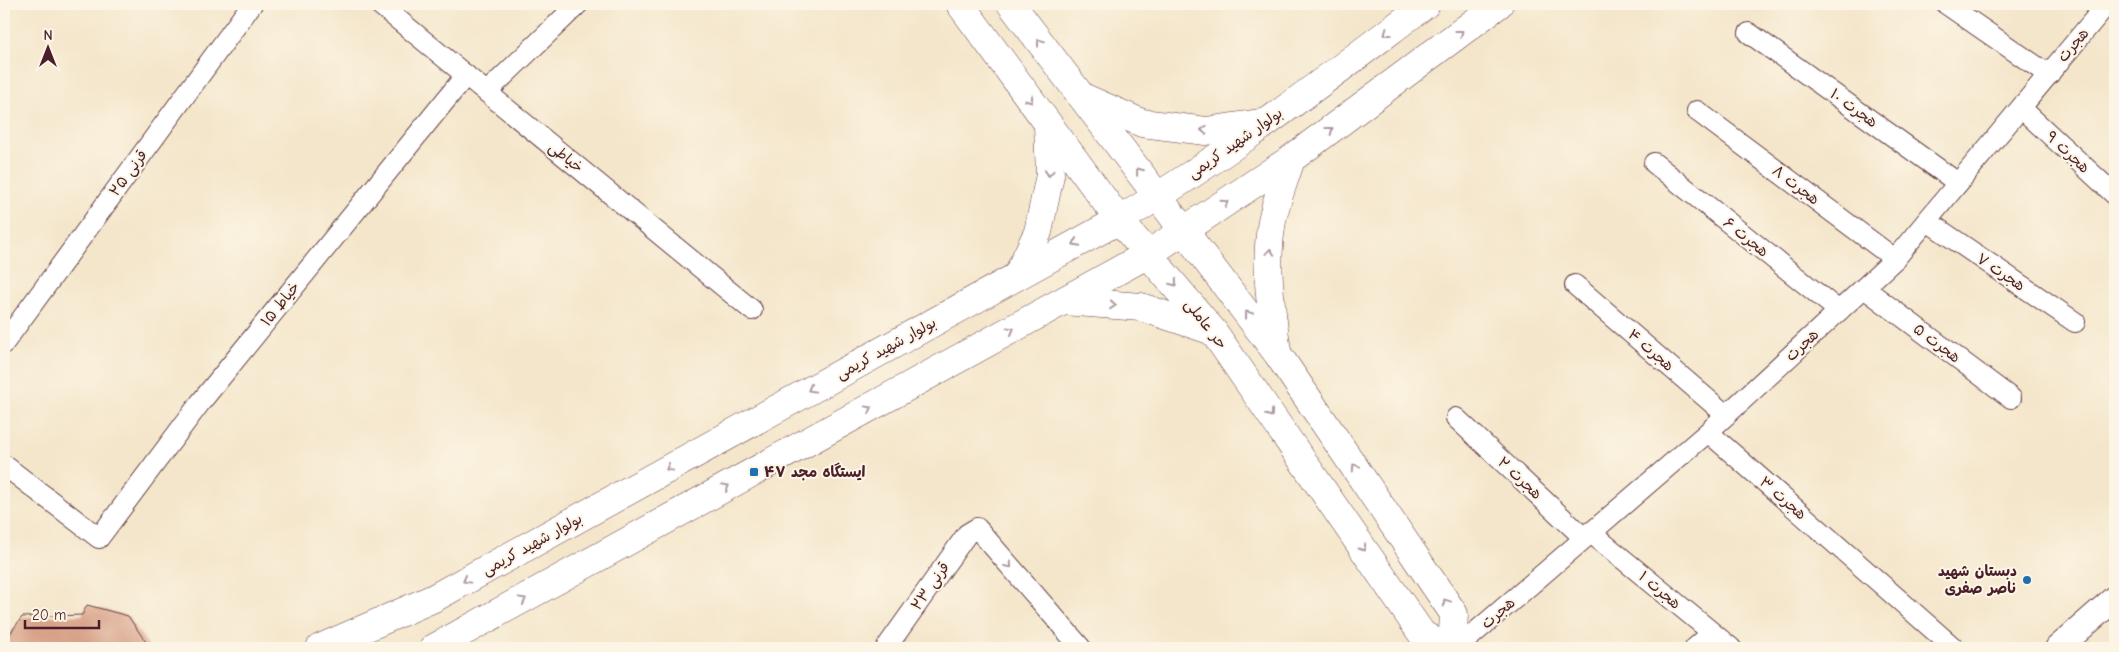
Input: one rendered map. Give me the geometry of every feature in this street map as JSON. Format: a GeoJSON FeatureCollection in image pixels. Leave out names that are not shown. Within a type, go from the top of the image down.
{"type":"FeatureCollection","features":[{"type":"Feature","properties":{"kind":"main road","name":"حر عاملی"},"geometry":{"type":"LineString","coordinates":[[960,4],[1119,220],[1150,254],[1213,331],[1422,634],[1445,648]]}},
{"type":"Feature","properties":{"kind":"main road"},"geometry":{"type":"LineString","coordinates":[[1011,4],[1278,353],[1454,614],[1452,648]]}},
{"type":"Feature","properties":{"kind":"main road","name":"بولوار شهید کریمی"},"geometry":{"type":"LineString","coordinates":[[320,648],[434,598],[1159,197],[1269,121],[1426,4]]}},
{"type":"Feature","properties":{"kind":"main road"},"geometry":{"type":"LineString","coordinates":[[434,648],[1150,254],[1291,159],[1499,4]]}},
{"type":"Feature","properties":{"kind":"main road"},"geometry":{"type":"LineString","coordinates":[[1083,98],[1142,123],[1206,131],[1269,121]]}},
{"type":"Feature","properties":{"kind":"main road"},"geometry":{"type":"LineString","coordinates":[[1018,274],[1038,232],[1050,175],[1048,125]]}},
{"type":"Feature","properties":{"kind":"main road"},"geometry":{"type":"LineString","coordinates":[[1278,353],[1268,288],[1272,222],[1291,159]]}},
{"type":"Feature","properties":{"kind":"main road"},"geometry":{"type":"LineString","coordinates":[[1064,301],[1141,307],[1213,331]]}},
{"type":"Feature","properties":{"kind":"street","name":"قرنی ۲۵"},"geometry":{"type":"LineString","coordinates":[[4,343],[252,4]]}},
{"type":"Feature","properties":{"kind":"street","name":"خیاطی"},"geometry":{"type":"LineString","coordinates":[[379,4],[752,310]]}},
{"type":"Feature","properties":{"kind":"street"},"geometry":{"type":"LineString","coordinates":[[487,92],[578,4]]}},
{"type":"Feature","properties":{"kind":"street"},"geometry":{"type":"LineString","coordinates":[[1946,4],[2049,74]]}},
{"type":"Feature","properties":{"kind":"street","name":"هجرت"},"geometry":{"type":"LineString","coordinates":[[1457,648],[1708,432],[1895,259],[2107,4]]}},
{"type":"Feature","properties":{"kind":"street","name":"هجرت ۱۰"},"geometry":{"type":"LineString","coordinates":[[1749,33],[1958,183]]}},
{"type":"Feature","properties":{"kind":"street","name":"خیاط ۱۵"},"geometry":{"type":"LineString","coordinates":[[4,465],[99,538],[200,403],[466,75]]}},
{"type":"Feature","properties":{"kind":"street","name":"هجرت ۹"},"geometry":{"type":"LineString","coordinates":[[2021,108],[2115,195]]}},
{"type":"Feature","properties":{"kind":"street","name":"هجرت ۸"},"geometry":{"type":"LineString","coordinates":[[1697,111],[1895,259]]}},
{"type":"Feature","properties":{"kind":"street","name":"هجرت ۶"},"geometry":{"type":"LineString","coordinates":[[1654,163],[1839,311]]}},
{"type":"Feature","properties":{"kind":"street","name":"هجرت ۷"},"geometry":{"type":"LineString","coordinates":[[1927,221],[2075,322]]}},
{"type":"Feature","properties":{"kind":"street","name":"هجرت ۴"},"geometry":{"type":"LineString","coordinates":[[1575,285],[1726,415]]}},
{"type":"Feature","properties":{"kind":"street","name":"هجرت ۵"},"geometry":{"type":"LineString","coordinates":[[1864,288],[2011,398]]}},
{"type":"Feature","properties":{"kind":"street","name":"هجرت ۲"},"geometry":{"type":"LineString","coordinates":[[1456,418],[1587,535]]}},
{"type":"Feature","properties":{"kind":"street","name":"هجرت ۳"},"geometry":{"type":"LineString","coordinates":[[1708,432],[1954,648]]}},
{"type":"Feature","properties":{"kind":"street","name":"قرنی ۲۳"},"geometry":{"type":"LineString","coordinates":[[886,648],[967,534],[978,528],[1081,648]]}},
{"type":"Feature","properties":{"kind":"street","name":"هجرت ۱"},"geometry":{"type":"LineString","coordinates":[[1587,535],[1731,648]]}},
{"type":"Feature","properties":{"kind":"street"},"geometry":{"type":"LineString","coordinates":[[2058,648],[2115,598]]}},
{"type":"Feature","properties":{"kind":"street"},"geometry":{"type":"LineString","coordinates":[[1695,648],[1712,633]]}},
{"type":"Feature","properties":{"kind":"building"},"geometry":{"type":"Polygon","coordinates":[[[87,605],[128,616],[150,648],[4,648],[4,642],[22,617],[82,615],[87,605]]]}},
{"type":"Feature","properties":{"kind":"place","name":"ایستگاه مجد ۴۷"},"geometry":{"type":"Point","coordinates":[754,472]}},
{"type":"Feature","properties":{"kind":"place","name":"دبستان شهید ناصر صفری"},"geometry":{"type":"Point","coordinates":[2027,580]}}]}
